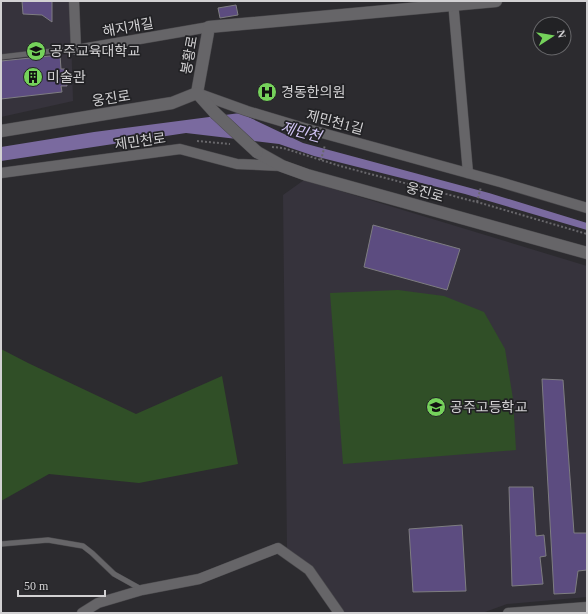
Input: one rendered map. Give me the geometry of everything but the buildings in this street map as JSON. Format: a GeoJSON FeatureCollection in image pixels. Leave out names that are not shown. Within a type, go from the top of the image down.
{"type":"FeatureCollection","features":[{"type":"Feature","properties":{"kind":"main road","name":"봉황로"},"geometry":{"type":"LineString","coordinates":[[197,93],[205,41],[209,27],[453,3],[496,1]]}},
{"type":"Feature","properties":{"kind":"main road","name":"웅진로"},"geometry":{"type":"LineString","coordinates":[[1,131],[172,104],[197,93],[215,113],[257,152],[282,166],[307,175],[587,253]]}},
{"type":"Feature","properties":{"kind":"street","name":"해지개길"},"geometry":{"type":"LineString","coordinates":[[74,1],[76,50],[209,27]]}},
{"type":"Feature","properties":{"kind":"street"},"geometry":{"type":"LineString","coordinates":[[453,3],[468,173]]}},
{"type":"Feature","properties":{"kind":"street","name":"제민천1길"},"geometry":{"type":"LineString","coordinates":[[197,93],[268,118],[468,173],[587,208]]}},
{"type":"Feature","properties":{"kind":"street","name":"제민천로"},"geometry":{"type":"LineString","coordinates":[[1,173],[180,149],[237,164],[282,166]]}},
{"type":"Feature","properties":{"kind":"street"},"geometry":{"type":"LineString","coordinates":[[82,613],[98,603],[142,590],[199,579],[278,548],[309,570],[339,613]]}},
{"type":"Feature","properties":{"kind":"street"},"geometry":{"type":"LineString","coordinates":[[508,613],[587,607]]}},
{"type":"Feature","properties":{"kind":"lane"},"geometry":{"type":"LineString","coordinates":[[1,57],[61,50]]}},
{"type":"Feature","properties":{"kind":"lane"},"geometry":{"type":"LineString","coordinates":[[1,544],[48,540],[83,546],[114,574],[142,590]]}},
{"type":"Feature","properties":{"kind":"path"},"geometry":{"type":"LineString","coordinates":[[321,160],[326,144]]}},
{"type":"Feature","properties":{"kind":"path"},"geometry":{"type":"LineString","coordinates":[[477,202],[481,187]]}},
{"type":"Feature","properties":{"kind":"shaded area","name":"공주교육대학교"},"geometry":{"type":"Polygon","coordinates":[[[1,1],[70,1],[73,101],[1,117],[1,1]]]}},
{"type":"Feature","properties":{"kind":"shaded area","name":"제민천"},"geometry":{"type":"Polygon","coordinates":[[[240,113],[303,143],[489,193],[587,223],[587,230],[465,194],[314,156],[279,144],[186,133],[1,161],[1,147],[94,132],[240,113]]]}},
{"type":"Feature","properties":{"kind":"shaded area","name":"공주고등학교"},"geometry":{"type":"Polygon","coordinates":[[[304,180],[587,266],[587,597],[507,604],[485,612],[341,613],[287,549],[283,195],[304,180]]]}},
{"type":"Feature","properties":{"kind":"green space"},"geometry":{"type":"Polygon","coordinates":[[[398,290],[444,296],[484,312],[505,349],[513,399],[516,450],[343,464],[330,293],[398,290]]]}},
{"type":"Feature","properties":{"kind":"green space"},"geometry":{"type":"Polygon","coordinates":[[[1,349],[136,414],[222,376],[238,464],[139,483],[49,474],[1,501],[1,349]]]}},
{"type":"Feature","properties":{"kind":"place","name":"공주교육대학교"},"geometry":{"type":"Point","coordinates":[36,51]}},
{"type":"Feature","properties":{"kind":"place","name":"미술관"},"geometry":{"type":"Point","coordinates":[33,77]}},
{"type":"Feature","properties":{"kind":"place","name":"경동한의원"},"geometry":{"type":"Point","coordinates":[267,92]}},
{"type":"Feature","properties":{"kind":"place","name":"공주고등학교"},"geometry":{"type":"Point","coordinates":[436,407]}}]}
